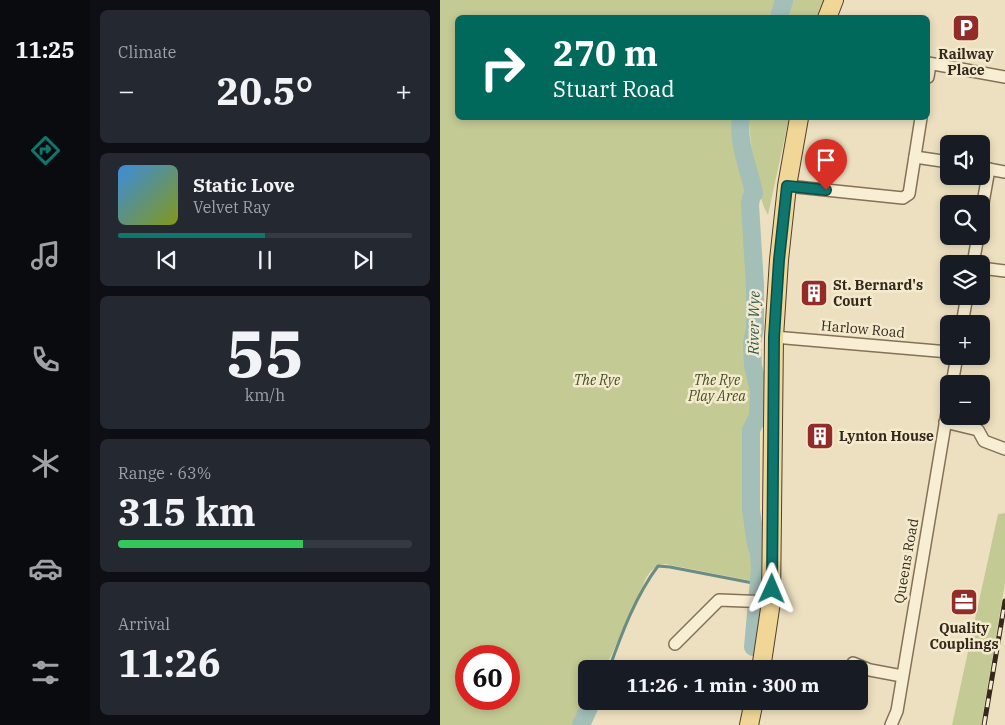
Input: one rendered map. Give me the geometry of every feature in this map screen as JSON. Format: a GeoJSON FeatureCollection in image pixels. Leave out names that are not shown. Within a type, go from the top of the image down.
{"type":"FeatureCollection","features":[{"type":"Feature","properties":{"kind":"main road"},"geometry":{"type":"LineString","coordinates":[[829,15],[834,0]]}},
{"type":"Feature","properties":{"kind":"main road"},"geometry":{"type":"LineString","coordinates":[[762,660],[772,602],[774,337],[779,260],[787,186],[799,120]]}},
{"type":"Feature","properties":{"kind":"main road"},"geometry":{"type":"LineString","coordinates":[[749,725],[752,710]]}},
{"type":"Feature","properties":{"kind":"street"},"geometry":{"type":"LineString","coordinates":[[930,63],[1005,77]]}},
{"type":"Feature","properties":{"kind":"street"},"geometry":{"type":"LineString","coordinates":[[787,186],[903,198],[909,194],[921,120]]}},
{"type":"Feature","properties":{"kind":"street"},"geometry":{"type":"LineString","coordinates":[[915,157],[940,161]]}},
{"type":"Feature","properties":{"kind":"street"},"geometry":{"type":"LineString","coordinates":[[990,170],[1005,172]]}},
{"type":"Feature","properties":{"kind":"street"},"geometry":{"type":"LineString","coordinates":[[990,269],[1005,271]]}},
{"type":"Feature","properties":{"kind":"street","name":"Harlow Road"},"geometry":{"type":"LineString","coordinates":[[774,337],[940,351]]}},
{"type":"Feature","properties":{"kind":"street","name":"Queens Road"},"geometry":{"type":"LineString","coordinates":[[891,725],[897,711],[944,425]]}},
{"type":"Feature","properties":{"kind":"street"},"geometry":{"type":"LineString","coordinates":[[957,425],[978,430],[984,441],[1005,449]]}},
{"type":"Feature","properties":{"kind":"street"},"geometry":{"type":"LineString","coordinates":[[675,644],[719,600],[772,602]]}},
{"type":"Feature","properties":{"kind":"street"},"geometry":{"type":"LineString","coordinates":[[868,669],[902,676]]}},
{"type":"Feature","properties":{"kind":"green space","name":"The Rye"},"geometry":{"type":"Polygon","coordinates":[[[440,0],[825,0],[818,15],[788,15],[791,5],[778,3],[771,15],[455,15],[455,120],[738,120],[742,153],[747,173],[753,275],[755,383],[749,472],[751,519],[755,538],[752,581],[665,564],[659,565],[652,570],[646,578],[609,660],[578,660],[578,710],[582,710],[576,725],[440,725],[440,0]]]}},
{"type":"Feature","properties":{"kind":"green space"},"geometry":{"type":"Polygon","coordinates":[[[749,120],[789,120],[768,215],[760,195],[752,154],[749,120]]]}},
{"type":"Feature","properties":{"kind":"green space"},"geometry":{"type":"Polygon","coordinates":[[[1005,513],[1005,583],[981,725],[952,725],[998,514],[1005,513]]]}},
{"type":"Feature","properties":{"kind":"waterway","name":"River Wye"},"geometry":{"type":"LineString","coordinates":[[780,15],[784,0]]}},
{"type":"Feature","properties":{"kind":"waterway","name":"River Wye"},"geometry":{"type":"LineString","coordinates":[[741,120],[742,146],[754,193],[750,205],[755,285],[755,328],[752,343],[753,366],[759,390],[758,416],[751,430],[751,510],[760,569],[753,647]]}},
{"type":"Feature","properties":{"kind":"waterway"},"geometry":{"type":"LineString","coordinates":[[612,660],[636,602],[658,566],[758,584]]}},
{"type":"Feature","properties":{"kind":"waterway","name":"River Wye"},"geometry":{"type":"LineString","coordinates":[[581,725],[588,710]]}},
{"type":"Feature","properties":{"kind":"railway"},"geometry":{"type":"LineString","coordinates":[[984,725],[1005,601]]}},
{"type":"Feature","properties":{"kind":"place","name":"Railway Place"},"geometry":{"type":"Point","coordinates":[966,28]}},
{"type":"Feature","properties":{"kind":"place","name":"St. Bernard's Court"},"geometry":{"type":"Point","coordinates":[814,293]}},
{"type":"Feature","properties":{"kind":"place","name":"Lynton House"},"geometry":{"type":"Point","coordinates":[820,436]}},
{"type":"Feature","properties":{"kind":"place","name":"Quality Couplings"},"geometry":{"type":"Point","coordinates":[964,602]}},
{"type":"Feature","properties":{"kind":"route"},"geometry":{"type":"LineString","coordinates":[[772,589],[774,337],[779,260],[787,186],[826,190]]}},
{"type":"Feature","properties":{"kind":"park label","name":"The Rye Play Area"},"geometry":{"type":"Point","coordinates":[717,388]}}]}
